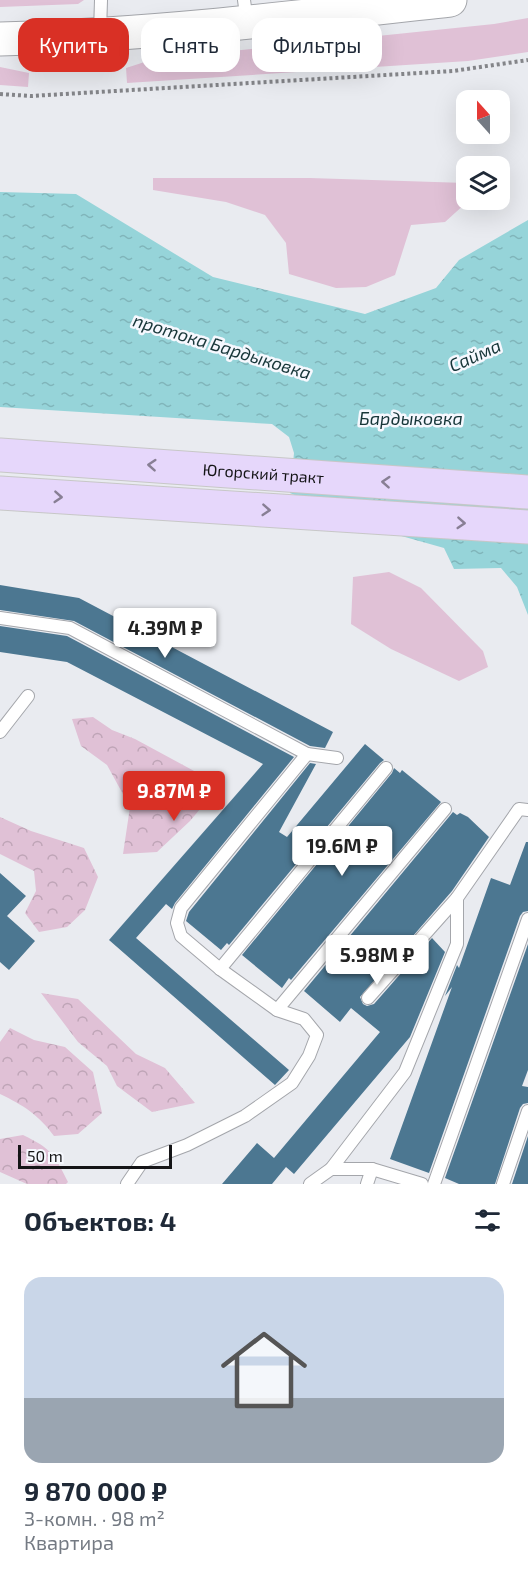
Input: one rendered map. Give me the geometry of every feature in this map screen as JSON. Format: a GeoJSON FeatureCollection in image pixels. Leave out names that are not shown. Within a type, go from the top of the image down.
{"type":"FeatureCollection","features":[{"type":"Feature","properties":{"kind":"main road"},"geometry":{"type":"LineString","coordinates":[[129,30],[246,12],[450,0]]}},
{"type":"Feature","properties":{"kind":"main road"},"geometry":{"type":"LineString","coordinates":[[0,39],[18,38]]}},
{"type":"Feature","properties":{"kind":"main road","name":"Югорский тракт"},"geometry":{"type":"LineString","coordinates":[[0,455],[528,492]]}},
{"type":"Feature","properties":{"kind":"main road"},"geometry":{"type":"LineString","coordinates":[[0,493],[528,527]]}},
{"type":"Feature","properties":{"kind":"lane"},"geometry":{"type":"LineString","coordinates":[[100,18],[101,0]]}},
{"type":"Feature","properties":{"kind":"lane"},"geometry":{"type":"LineString","coordinates":[[0,618],[70,628],[307,754],[337,758]]}},
{"type":"Feature","properties":{"kind":"lane"},"geometry":{"type":"LineString","coordinates":[[0,732],[28,696]]}},
{"type":"Feature","properties":{"kind":"lane"},"geometry":{"type":"LineString","coordinates":[[127,1184],[142,1162],[187,1145],[245,1116],[292,1083],[309,1056],[318,1035],[304,1019],[277,1010],[220,969],[181,936],[177,923],[181,908],[307,754]]}},
{"type":"Feature","properties":{"kind":"lane"},"geometry":{"type":"LineString","coordinates":[[220,969],[386,768]]}},
{"type":"Feature","properties":{"kind":"lane"},"geometry":{"type":"LineString","coordinates":[[277,1010],[445,809]]}},
{"type":"Feature","properties":{"kind":"lane"},"geometry":{"type":"LineString","coordinates":[[368,998],[457,898],[519,809],[528,810]]}},
{"type":"Feature","properties":{"kind":"lane"},"geometry":{"type":"LineString","coordinates":[[310,1184],[331,1169],[405,1072],[457,944],[457,898]]}},
{"type":"Feature","properties":{"kind":"lane"},"geometry":{"type":"LineString","coordinates":[[434,1184],[528,919]]}},
{"type":"Feature","properties":{"kind":"lane"},"geometry":{"type":"LineString","coordinates":[[503,1184],[528,1111]]}},
{"type":"Feature","properties":{"kind":"lane"},"geometry":{"type":"LineString","coordinates":[[331,1169],[372,1169],[422,1184]]}},
{"type":"Feature","properties":{"kind":"lane"},"geometry":{"type":"LineString","coordinates":[[367,1184],[372,1169]]}},
{"type":"Feature","properties":{"kind":"path"},"geometry":{"type":"LineString","coordinates":[[0,94],[31,96],[453,71],[528,60]]}},
{"type":"Feature","properties":{"kind":"green space"},"geometry":{"type":"Polygon","coordinates":[[[0,0],[84,0],[78,4],[0,7],[0,0]]]}},
{"type":"Feature","properties":{"kind":"green space"},"geometry":{"type":"Polygon","coordinates":[[[528,18],[528,52],[468,61],[382,67],[382,36],[494,24],[528,18]]]}},
{"type":"Feature","properties":{"kind":"green space"},"geometry":{"type":"Polygon","coordinates":[[[252,49],[252,72],[298,72],[127,83],[126,72],[129,72],[129,67],[141,63],[141,72],[240,72],[240,50],[252,49]]]}},
{"type":"Feature","properties":{"kind":"green space"},"geometry":{"type":"Polygon","coordinates":[[[0,67],[29,73],[28,87],[0,85],[0,67]]]}},
{"type":"Feature","properties":{"kind":"green space"},"geometry":{"type":"Polygon","coordinates":[[[153,178],[310,178],[456,183],[456,210],[458,210],[445,222],[411,225],[395,275],[366,287],[336,288],[289,274],[286,243],[265,215],[226,202],[153,190],[153,178]]]}},
{"type":"Feature","properties":{"kind":"green space"},"geometry":{"type":"Polygon","coordinates":[[[389,572],[421,588],[483,651],[488,667],[459,681],[391,649],[351,624],[353,577],[389,572]]]}},
{"type":"Feature","properties":{"kind":"green space"},"geometry":{"type":"Polygon","coordinates":[[[93,717],[112,730],[135,739],[196,772],[211,796],[190,821],[157,852],[123,854],[130,807],[107,765],[81,746],[72,719],[93,717]]]}},
{"type":"Feature","properties":{"kind":"green space"},"geometry":{"type":"Polygon","coordinates":[[[0,817],[31,831],[84,848],[98,877],[85,910],[67,927],[39,932],[25,913],[36,891],[34,871],[0,854],[0,817]]]}},
{"type":"Feature","properties":{"kind":"green space"},"geometry":{"type":"Polygon","coordinates":[[[41,993],[78,999],[136,1054],[165,1068],[195,1103],[152,1112],[117,1086],[107,1066],[78,1042],[41,993]]]}},
{"type":"Feature","properties":{"kind":"green space"},"geometry":{"type":"Polygon","coordinates":[[[10,1028],[34,1040],[65,1047],[93,1072],[102,1113],[78,1134],[54,1136],[30,1111],[0,1094],[0,1042],[10,1028]]]}},
{"type":"Feature","properties":{"kind":"green space"},"geometry":{"type":"Polygon","coordinates":[[[23,1135],[51,1153],[68,1182],[66,1184],[27,1184],[0,1172],[0,1139],[23,1135]]]}},
{"type":"Feature","properties":{"kind":"water","name":"Бардыковка"},"geometry":{"type":"Polygon","coordinates":[[[0,192],[76,194],[213,277],[365,314],[436,288],[459,260],[528,220],[528,615],[517,587],[501,568],[454,569],[444,548],[366,526],[290,493],[294,453],[289,437],[272,424],[0,407],[0,192]]]}},
{"type":"Feature","properties":{"kind":"building"},"geometry":{"type":"Polygon","coordinates":[[[0,585],[79,598],[333,732],[325,748],[310,746],[74,621],[0,610],[0,585]]]}},
{"type":"Feature","properties":{"kind":"building"},"geometry":{"type":"Polygon","coordinates":[[[0,626],[67,636],[294,757],[172,909],[166,904],[136,938],[289,1070],[275,1085],[109,940],[263,764],[67,662],[0,652],[0,626]]]}},
{"type":"Feature","properties":{"kind":"building"},"geometry":{"type":"Polygon","coordinates":[[[365,744],[384,760],[229,945],[227,943],[221,950],[186,921],[189,912],[310,763],[316,764],[279,832],[287,837],[365,744]]]}},
{"type":"Feature","properties":{"kind":"building"},"geometry":{"type":"Polygon","coordinates":[[[394,768],[400,773],[402,770],[441,802],[282,988],[242,955],[394,768]]]}},
{"type":"Feature","properties":{"kind":"building"},"geometry":{"type":"Polygon","coordinates":[[[453,812],[468,817],[489,837],[452,891],[360,997],[363,1004],[367,1006],[374,1004],[432,938],[445,952],[410,1037],[294,1174],[286,1167],[272,1184],[222,1184],[257,1143],[274,1158],[380,1032],[351,1008],[340,1022],[304,991],[453,812]]]}},
{"type":"Feature","properties":{"kind":"building"},"geometry":{"type":"Polygon","coordinates":[[[526,842],[528,842],[528,911],[523,912],[520,916],[429,1173],[390,1159],[452,987],[445,996],[457,965],[459,968],[491,878],[510,885],[526,842]]]}},
{"type":"Feature","properties":{"kind":"building"},"geometry":{"type":"Polygon","coordinates":[[[0,873],[26,896],[7,916],[35,941],[9,970],[0,962],[0,873]]]}},
{"type":"Feature","properties":{"kind":"building"},"geometry":{"type":"Polygon","coordinates":[[[528,944],[528,1070],[522,1086],[528,1087],[528,1103],[523,1104],[520,1108],[495,1184],[459,1184],[445,1178],[528,944]]]}},
{"type":"Feature","properties":{"kind":"building"},"geometry":{"type":"Polygon","coordinates":[[[528,1136],[528,1184],[512,1184],[528,1136]]]}},
{"type":"Feature","properties":{"kind":"water label","name":"протока Бардыковка"},"geometry":{"type":"Point","coordinates":[222,347]}},
{"type":"Feature","properties":{"kind":"water label","name":"Сайма"},"geometry":{"type":"Point","coordinates":[475,356]}}]}
